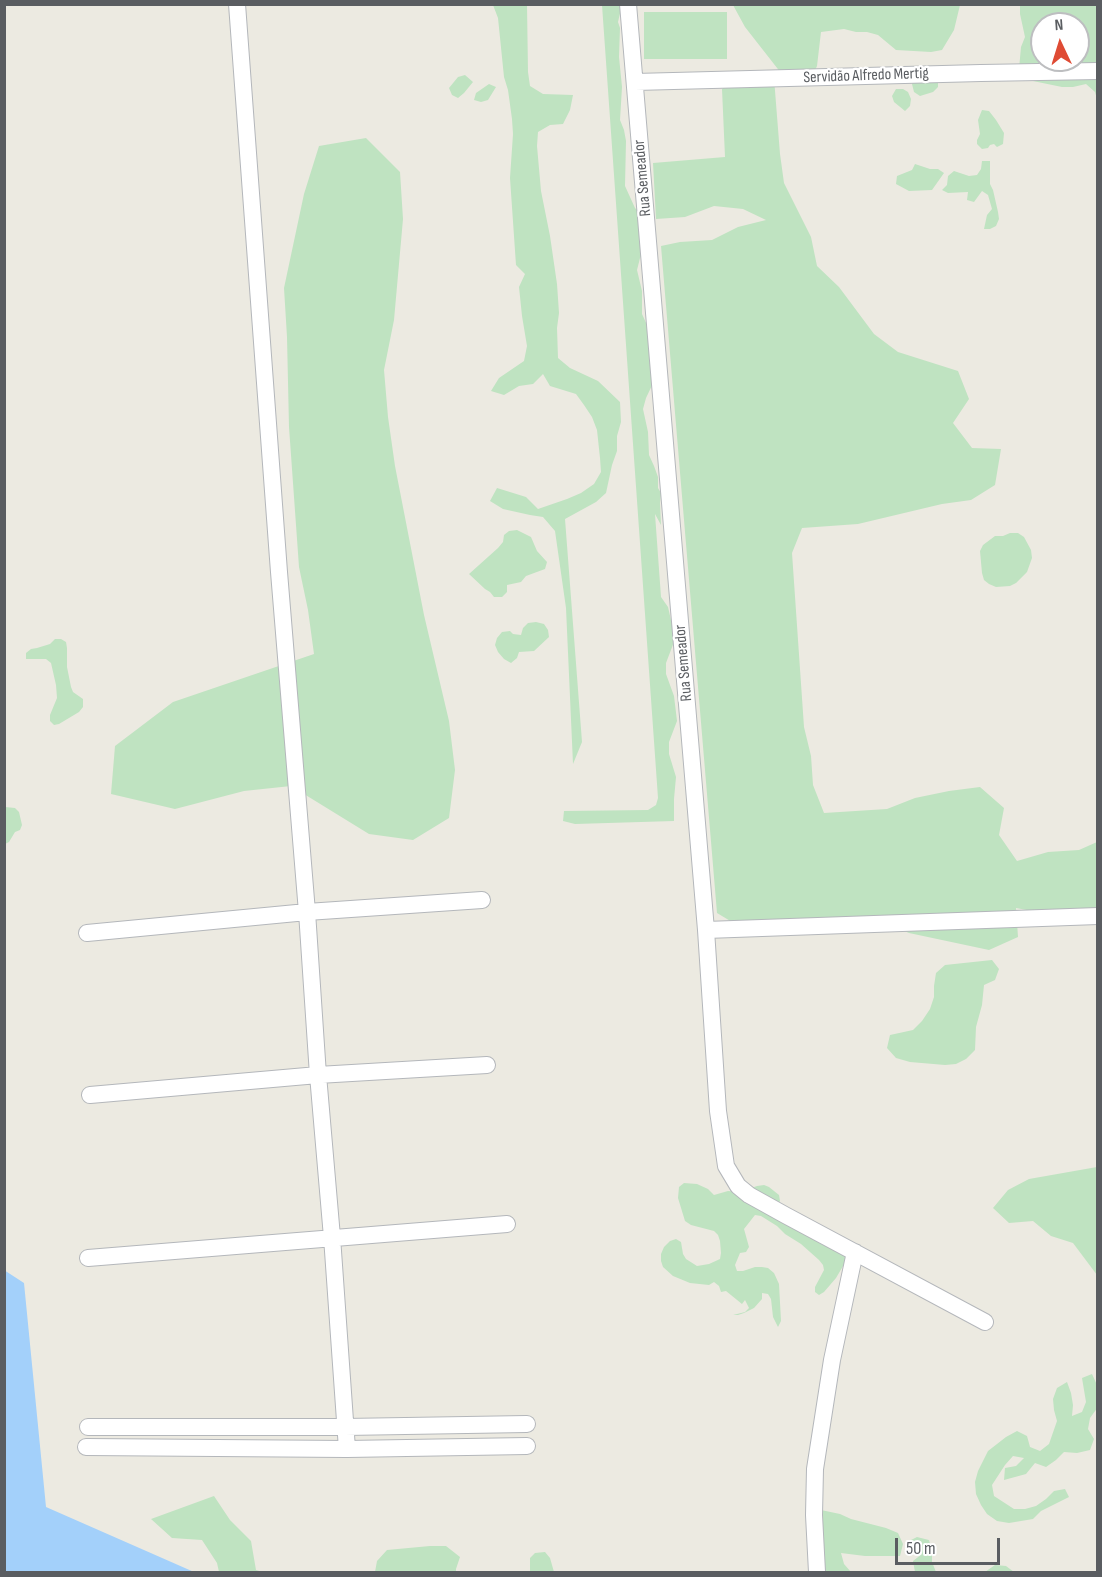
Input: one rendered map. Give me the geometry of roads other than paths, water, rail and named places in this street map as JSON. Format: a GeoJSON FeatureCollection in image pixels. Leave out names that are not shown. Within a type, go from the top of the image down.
{"type":"FeatureCollection","features":[{"type":"Feature","properties":{"kind":"street"},"geometry":{"type":"LineString","coordinates":[[237,4],[347,1449]]}},
{"type":"Feature","properties":{"kind":"street","name":"Rua Semeador"},"geometry":{"type":"LineString","coordinates":[[628,4],[706,930],[718,1111],[726,1166],[738,1186],[749,1195],[985,1322]]}},
{"type":"Feature","properties":{"kind":"street","name":"Servidão Alfredo Mertig"},"geometry":{"type":"LineString","coordinates":[[635,82],[1098,71]]}},
{"type":"Feature","properties":{"kind":"street"},"geometry":{"type":"LineString","coordinates":[[87,933],[307,912],[482,900]]}},
{"type":"Feature","properties":{"kind":"street"},"geometry":{"type":"LineString","coordinates":[[706,930],[1098,916]]}},
{"type":"Feature","properties":{"kind":"street"},"geometry":{"type":"LineString","coordinates":[[90,1095],[318,1075],[487,1065]]}},
{"type":"Feature","properties":{"kind":"street"},"geometry":{"type":"LineString","coordinates":[[88,1258],[507,1224]]}},
{"type":"Feature","properties":{"kind":"street"},"geometry":{"type":"LineString","coordinates":[[817,1572],[814,1469],[832,1360],[855,1252]]}},
{"type":"Feature","properties":{"kind":"street"},"geometry":{"type":"LineString","coordinates":[[88,1427],[527,1424]]}},
{"type":"Feature","properties":{"kind":"street"},"geometry":{"type":"LineString","coordinates":[[86,1447],[347,1449],[527,1446]]}},
{"type":"Feature","properties":{"kind":"water"},"geometry":{"type":"Polygon","coordinates":[[[4,1270],[24,1283],[46,1507],[194,1572],[5,1572],[4,1270]]]}}]}
